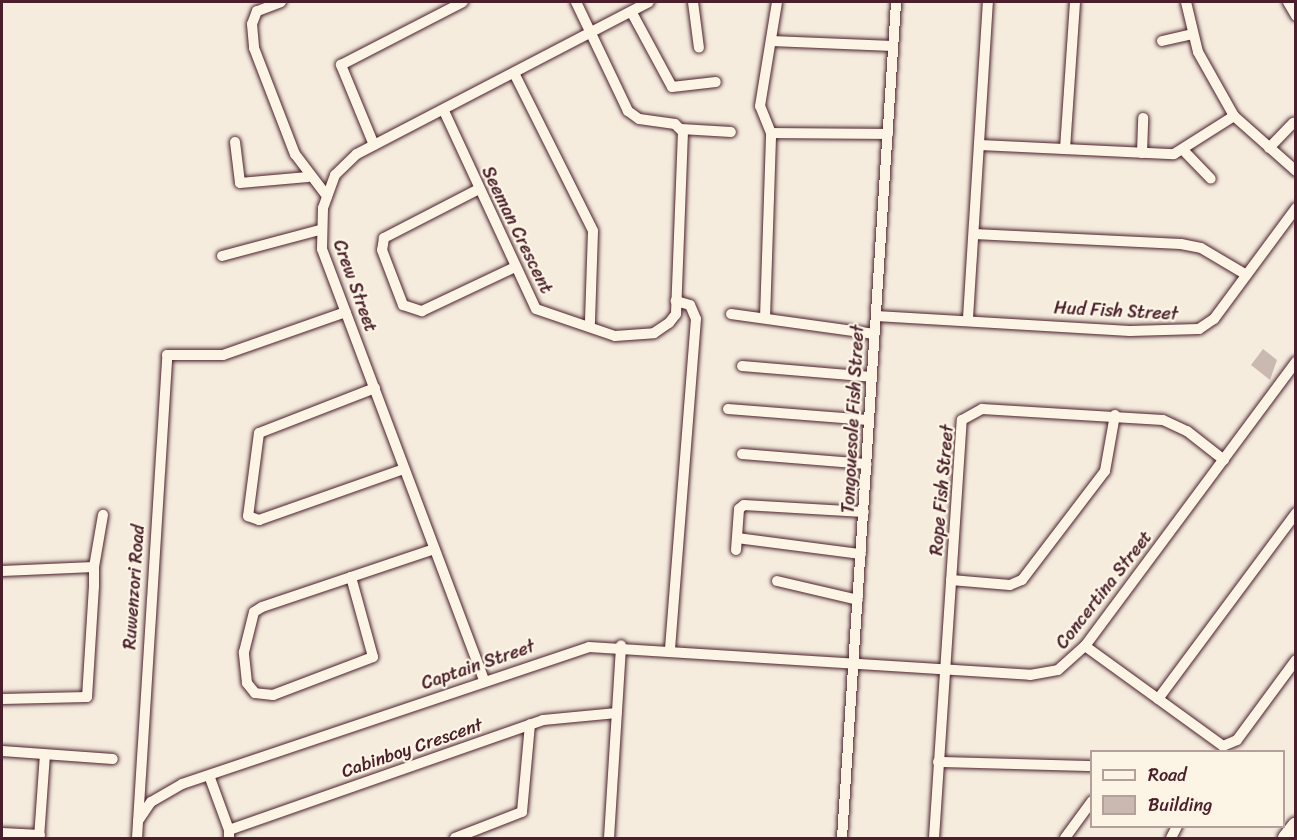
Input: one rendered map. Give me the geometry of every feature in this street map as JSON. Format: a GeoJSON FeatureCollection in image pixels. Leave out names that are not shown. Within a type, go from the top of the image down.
{"type":"FeatureCollection","features":[{"type":"Feature","properties":{"kind":"street"},"geometry":{"type":"LineString","coordinates":[[281,2],[262,4],[252,24],[254,48],[309,177],[327,196]]}},
{"type":"Feature","properties":{"kind":"street"},"geometry":{"type":"LineString","coordinates":[[374,145],[341,65],[463,2]]}},
{"type":"Feature","properties":{"kind":"street"},"geometry":{"type":"LineString","coordinates":[[576,2],[633,116],[678,126],[731,132]]}},
{"type":"Feature","properties":{"kind":"street","name":"Crew Street"},"geometry":{"type":"LineString","coordinates":[[484,680],[346,312],[320,230],[327,196],[342,165],[374,145],[591,36],[649,2]]}},
{"type":"Feature","properties":{"kind":"street"},"geometry":{"type":"LineString","coordinates":[[693,2],[699,48]]}},
{"type":"Feature","properties":{"kind":"street"},"geometry":{"type":"LineString","coordinates":[[765,318],[771,133],[760,106],[777,2]]}},
{"type":"Feature","properties":{"kind":"street","name":"Tongouesole Fish Street"},"geometry":{"type":"LineString","coordinates":[[842,838],[896,2]]}},
{"type":"Feature","properties":{"kind":"street"},"geometry":{"type":"LineString","coordinates":[[968,318],[988,2]]}},
{"type":"Feature","properties":{"kind":"street"},"geometry":{"type":"LineString","coordinates":[[1065,149],[1076,2]]}},
{"type":"Feature","properties":{"kind":"street"},"geometry":{"type":"LineString","coordinates":[[1186,2],[1192,34],[1234,116],[1296,171]]}},
{"type":"Feature","properties":{"kind":"street"},"geometry":{"type":"LineString","coordinates":[[1288,2],[1296,16]]}},
{"type":"Feature","properties":{"kind":"street"},"geometry":{"type":"LineString","coordinates":[[632,13],[672,87],[716,82]]}},
{"type":"Feature","properties":{"kind":"street"},"geometry":{"type":"LineString","coordinates":[[1162,41],[1192,34]]}},
{"type":"Feature","properties":{"kind":"street"},"geometry":{"type":"LineString","coordinates":[[771,41],[893,46]]}},
{"type":"Feature","properties":{"kind":"street"},"geometry":{"type":"LineString","coordinates":[[514,75],[593,231],[590,323]]}},
{"type":"Feature","properties":{"kind":"street","name":"Seeman Crescent"},"geometry":{"type":"LineString","coordinates":[[444,111],[477,190],[536,309],[590,323],[615,336],[654,333],[674,319],[678,126]]}},
{"type":"Feature","properties":{"kind":"street"},"geometry":{"type":"LineString","coordinates":[[980,145],[1142,153],[1185,152],[1234,116]]}},
{"type":"Feature","properties":{"kind":"street"},"geometry":{"type":"LineString","coordinates":[[1142,153],[1143,118]]}},
{"type":"Feature","properties":{"kind":"street"},"geometry":{"type":"LineString","coordinates":[[1269,148],[1293,123]]}},
{"type":"Feature","properties":{"kind":"street"},"geometry":{"type":"LineString","coordinates":[[771,133],[888,134]]}},
{"type":"Feature","properties":{"kind":"street"},"geometry":{"type":"LineString","coordinates":[[235,142],[240,183],[309,177]]}},
{"type":"Feature","properties":{"kind":"street"},"geometry":{"type":"LineString","coordinates":[[1185,152],[1211,179]]}},
{"type":"Feature","properties":{"kind":"street"},"geometry":{"type":"LineString","coordinates":[[477,190],[383,240],[404,305],[410,312],[422,311],[515,267]]}},
{"type":"Feature","properties":{"kind":"street","name":"Hud Fish Street"},"geometry":{"type":"LineString","coordinates":[[876,316],[968,318],[1190,331],[1214,319],[1245,274],[1296,208]]}},
{"type":"Feature","properties":{"kind":"street"},"geometry":{"type":"LineString","coordinates":[[222,256],[320,230]]}},
{"type":"Feature","properties":{"kind":"street"},"geometry":{"type":"LineString","coordinates":[[974,234],[1181,244],[1200,248],[1245,274]]}},
{"type":"Feature","properties":{"kind":"street"},"geometry":{"type":"LineString","coordinates":[[670,649],[696,319],[690,305],[676,300]]}},
{"type":"Feature","properties":{"kind":"street","name":"Ruwenzori Road"},"geometry":{"type":"LineString","coordinates":[[137,838],[167,355],[223,355],[346,312]]}},
{"type":"Feature","properties":{"kind":"street"},"geometry":{"type":"LineString","coordinates":[[731,314],[875,334]]}},
{"type":"Feature","properties":{"kind":"street","name":"Concertina Street"},"geometry":{"type":"LineString","coordinates":[[855,663],[944,670],[1045,674],[1064,666],[1085,646],[1296,362]]}},
{"type":"Feature","properties":{"kind":"street"},"geometry":{"type":"LineString","coordinates":[[742,366],[872,377]]}},
{"type":"Feature","properties":{"kind":"street"},"geometry":{"type":"LineString","coordinates":[[375,388],[260,433],[249,516],[259,520],[404,469]]}},
{"type":"Feature","properties":{"kind":"street"},"geometry":{"type":"LineString","coordinates":[[728,409],[869,420]]}},
{"type":"Feature","properties":{"kind":"street","name":"Rope Fish Street"},"geometry":{"type":"LineString","coordinates":[[934,838],[951,580],[967,415],[982,409],[1115,415],[1176,425],[1224,460]]}},
{"type":"Feature","properties":{"kind":"street"},"geometry":{"type":"LineString","coordinates":[[951,580],[1010,585],[1022,580],[1105,471],[1115,415]]}},
{"type":"Feature","properties":{"kind":"street"},"geometry":{"type":"LineString","coordinates":[[742,454],[867,464]]}},
{"type":"Feature","properties":{"kind":"street"},"geometry":{"type":"LineString","coordinates":[[736,549],[739,508],[744,505],[864,512]]}},
{"type":"Feature","properties":{"kind":"street"},"geometry":{"type":"LineString","coordinates":[[1158,699],[1296,513]]}},
{"type":"Feature","properties":{"kind":"street"},"geometry":{"type":"LineString","coordinates":[[2,699],[87,697],[94,567],[103,515]]}},
{"type":"Feature","properties":{"kind":"street"},"geometry":{"type":"LineString","coordinates":[[737,538],[861,554]]}},
{"type":"Feature","properties":{"kind":"street"},"geometry":{"type":"LineString","coordinates":[[351,577],[373,657],[273,695],[255,693],[247,684],[244,652],[250,616],[351,577],[434,549]]}},
{"type":"Feature","properties":{"kind":"street"},"geometry":{"type":"LineString","coordinates":[[2,571],[94,567]]}},
{"type":"Feature","properties":{"kind":"street"},"geometry":{"type":"LineString","coordinates":[[777,581],[858,600]]}},
{"type":"Feature","properties":{"kind":"street"},"geometry":{"type":"LineString","coordinates":[[609,838],[621,645]]}},
{"type":"Feature","properties":{"kind":"street","name":"Captain Street"},"geometry":{"type":"LineString","coordinates":[[138,821],[157,797],[570,651],[621,645],[855,663]]}},
{"type":"Feature","properties":{"kind":"street"},"geometry":{"type":"LineString","coordinates":[[1085,646],[1217,743],[1229,745],[1296,660]]}},
{"type":"Feature","properties":{"kind":"street","name":"Cabinboy Crescent"},"geometry":{"type":"LineString","coordinates":[[229,834],[530,724],[564,715],[617,713]]}},
{"type":"Feature","properties":{"kind":"street"},"geometry":{"type":"LineString","coordinates":[[455,838],[522,812],[530,724]]}},
{"type":"Feature","properties":{"kind":"street"},"geometry":{"type":"LineString","coordinates":[[2,751],[113,759]]}},
{"type":"Feature","properties":{"kind":"street"},"geometry":{"type":"LineString","coordinates":[[2,833],[40,837],[45,754]]}},
{"type":"Feature","properties":{"kind":"street"},"geometry":{"type":"LineString","coordinates":[[938,762],[1090,766]]}},
{"type":"Feature","properties":{"kind":"street"},"geometry":{"type":"LineString","coordinates":[[210,778],[229,834]]}},
{"type":"Feature","properties":{"kind":"street"},"geometry":{"type":"LineString","coordinates":[[1065,838],[1090,804]]}},
{"type":"Feature","properties":{"kind":"street"},"geometry":{"type":"LineString","coordinates":[[1286,838],[1296,825]]}},
{"type":"Feature","properties":{"kind":"building"},"geometry":{"type":"Polygon","coordinates":[[[1263,349],[1277,360],[1270,380],[1251,365],[1263,349]]]}}]}
